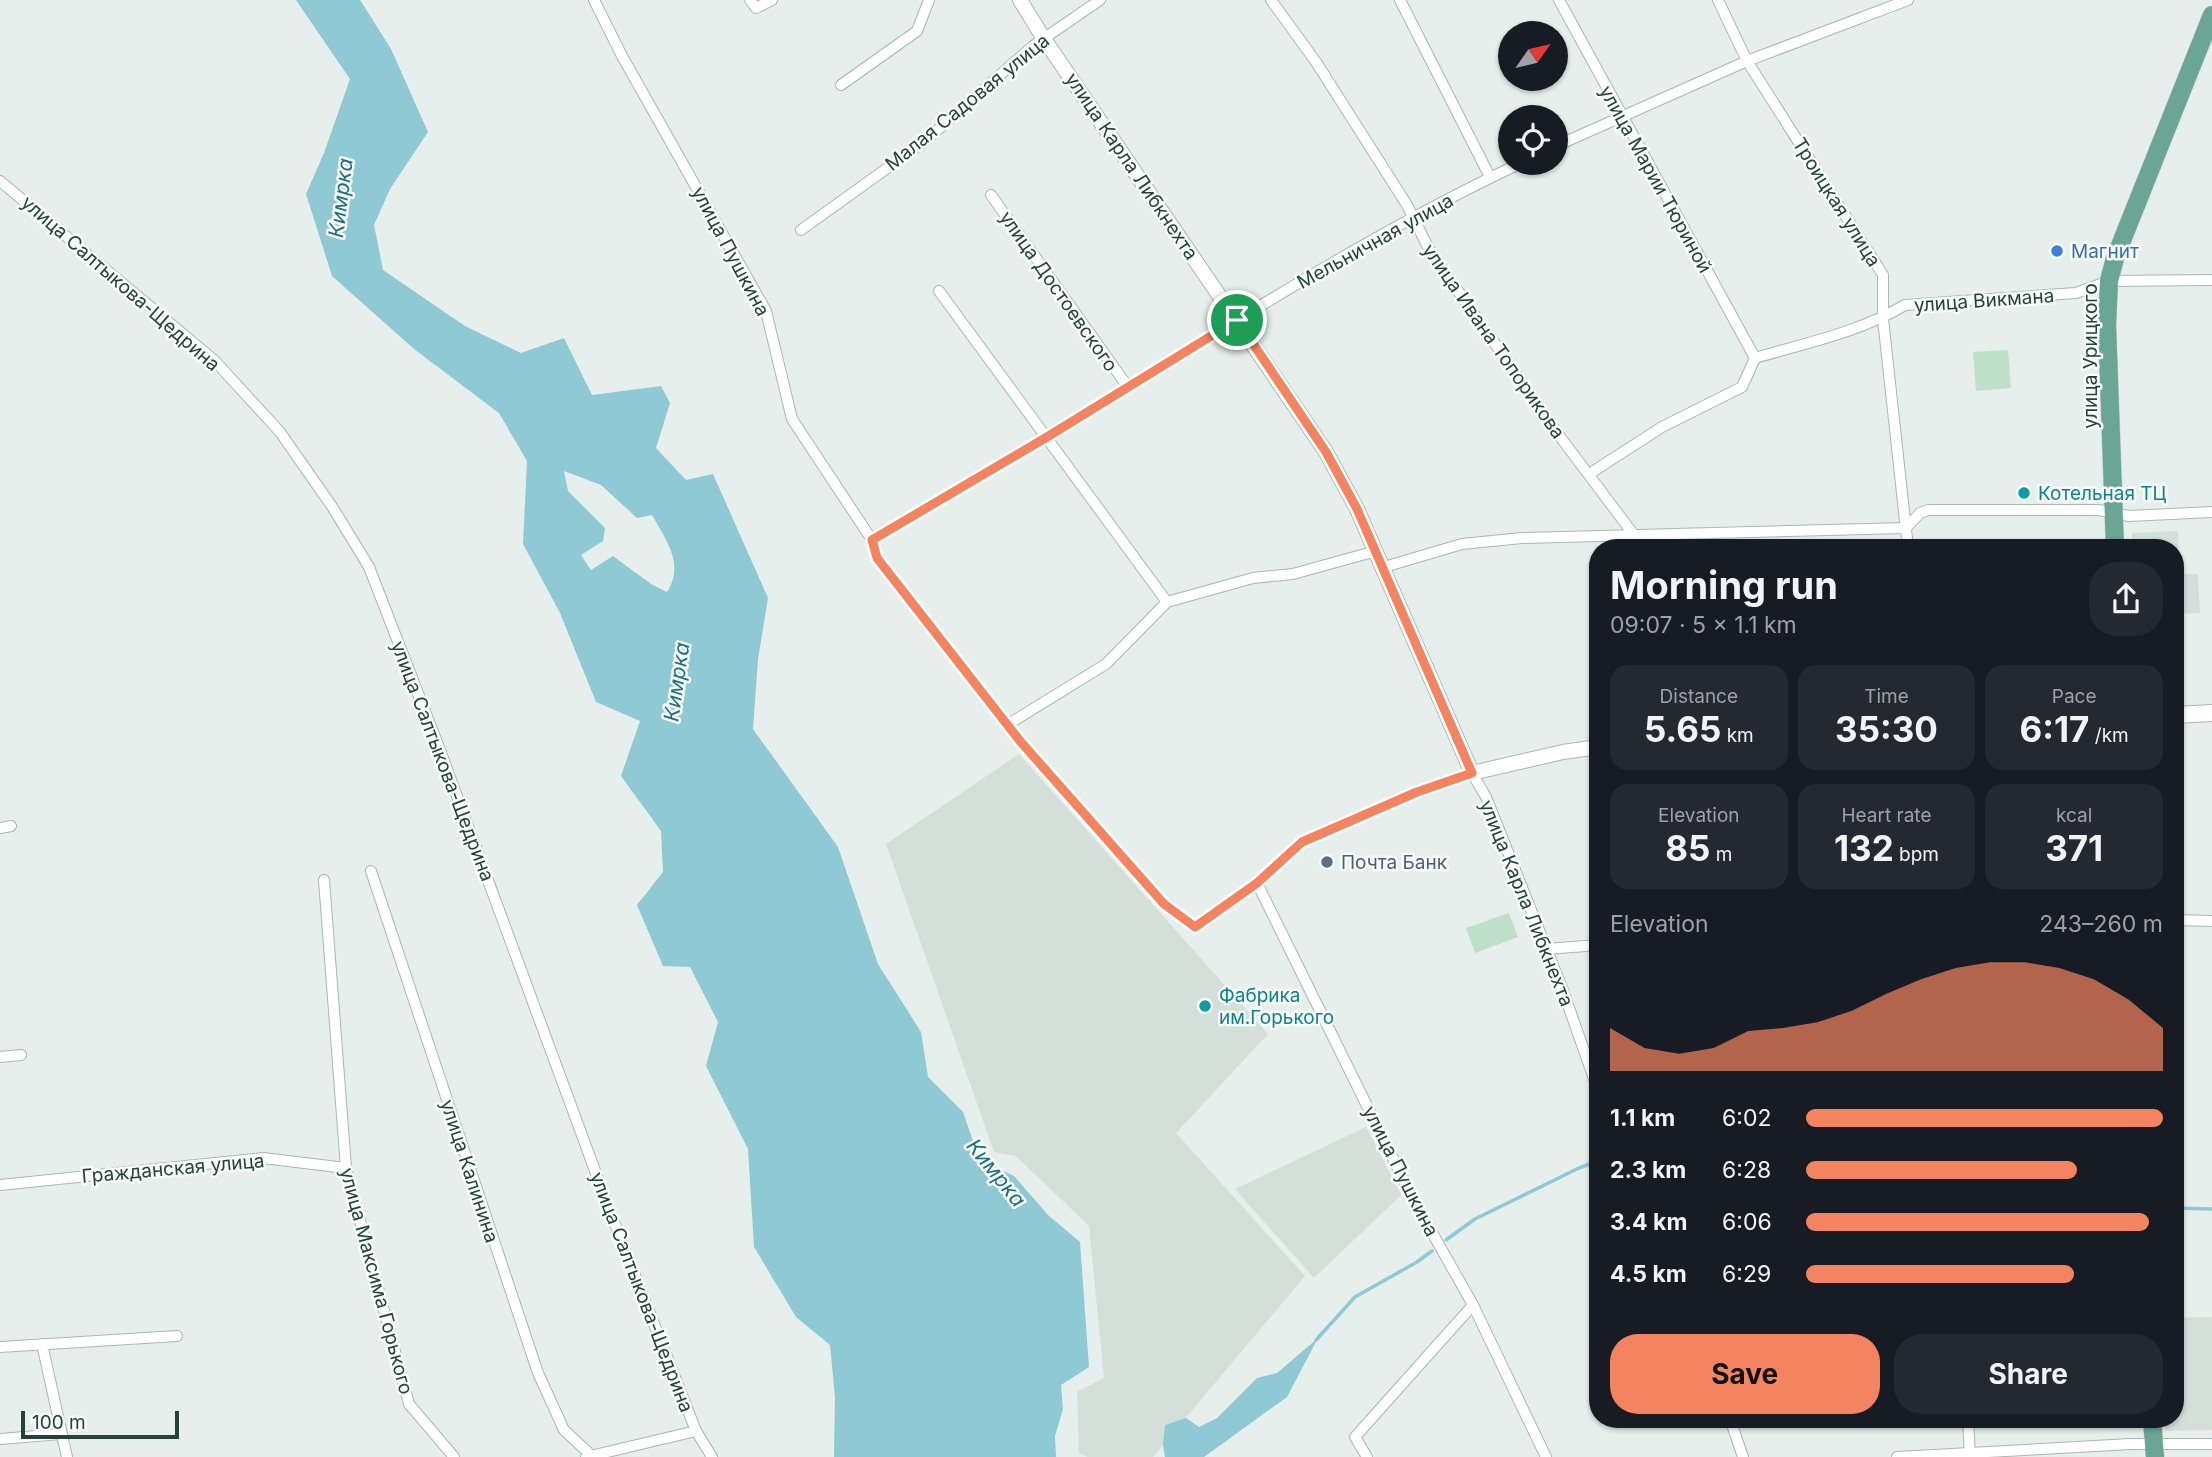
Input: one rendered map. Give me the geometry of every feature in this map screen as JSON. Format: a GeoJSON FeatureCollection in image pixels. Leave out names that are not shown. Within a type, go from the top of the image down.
{"type":"FeatureCollection","features":[{"type":"Feature","properties":{"kind":"main road","name":"улица Урицкого"},"geometry":{"type":"LineString","coordinates":[[2115,539],[2107,325],[2109,281],[2115,258],[2212,15]]}},
{"type":"Feature","properties":{"kind":"main road"},"geometry":{"type":"LineString","coordinates":[[2184,715],[2212,713]]}},
{"type":"Feature","properties":{"kind":"main road"},"geometry":{"type":"LineString","coordinates":[[2153,1428],[2154,1450]]}},
{"type":"Feature","properties":{"kind":"street","name":"улица Пушкина"},"geometry":{"type":"LineString","coordinates":[[594,0],[622,56],[766,311],[792,419],[872,540],[877,558],[1007,725],[1164,904],[1195,927],[1257,883],[1412,1197],[1473,1305],[1546,1457]]}},
{"type":"Feature","properties":{"kind":"street"},"geometry":{"type":"LineString","coordinates":[[753,4],[772,0]]}},
{"type":"Feature","properties":{"kind":"street"},"geometry":{"type":"LineString","coordinates":[[841,85],[917,31],[929,0]]}},
{"type":"Feature","properties":{"kind":"street","name":"улица Карла Либкнехта"},"geometry":{"type":"LineString","coordinates":[[1020,0],[1326,452],[1357,509],[1472,773],[1486,797],[1589,1066]]}},
{"type":"Feature","properties":{"kind":"street","name":"Малая Садовая улица"},"geometry":{"type":"LineString","coordinates":[[801,230],[925,141],[1032,46],[1100,0]]}},
{"type":"Feature","properties":{"kind":"street","name":"улица Ивана Топорикова"},"geometry":{"type":"LineString","coordinates":[[1271,0],[1316,62],[1413,217],[1430,251],[1561,438],[1634,535]]}},
{"type":"Feature","properties":{"kind":"street"},"geometry":{"type":"LineString","coordinates":[[1400,0],[1490,177]]}},
{"type":"Feature","properties":{"kind":"street","name":"улица Марии Тюриной"},"geometry":{"type":"LineString","coordinates":[[1559,0],[1620,116],[1755,358]]}},
{"type":"Feature","properties":{"kind":"street","name":"Троицкая улица"},"geometry":{"type":"LineString","coordinates":[[1718,0],[1747,61],[1883,275],[1883,318],[1907,539]]}},
{"type":"Feature","properties":{"kind":"street"},"geometry":{"type":"LineString","coordinates":[[1568,140],[1747,61],[1908,0]]}},
{"type":"Feature","properties":{"kind":"street","name":"Мельничная улица"},"geometry":{"type":"LineString","coordinates":[[872,540],[1047,437],[1237,320],[1413,217],[1498,173]]}},
{"type":"Feature","properties":{"kind":"street","name":"улица Салтыкова-Щедрина"},"geometry":{"type":"LineString","coordinates":[[0,181],[214,360],[280,432],[333,508],[369,567],[440,750],[611,1214],[696,1431],[712,1457]]}},
{"type":"Feature","properties":{"kind":"street","name":"улица Достоевского"},"geometry":{"type":"LineString","coordinates":[[991,195],[1128,387]]}},
{"type":"Feature","properties":{"kind":"street","name":"улица Викмана"},"geometry":{"type":"LineString","coordinates":[[1755,358],[1837,335],[1883,318],[1905,305],[2076,293],[2109,281],[2212,280]]}},
{"type":"Feature","properties":{"kind":"street"},"geometry":{"type":"LineString","coordinates":[[939,291],[1167,602]]}},
{"type":"Feature","properties":{"kind":"street"},"geometry":{"type":"LineString","coordinates":[[1589,474],[1662,427],[1742,387],[1755,358]]}},
{"type":"Feature","properties":{"kind":"street"},"geometry":{"type":"LineString","coordinates":[[1384,567],[1462,544],[1522,538],[1906,528],[1920,513],[1928,510],[2099,510],[2129,516],[2212,512]]}},
{"type":"Feature","properties":{"kind":"street"},"geometry":{"type":"LineString","coordinates":[[1007,725],[1106,664],[1167,602],[1253,578],[1293,574],[1376,551]]}},
{"type":"Feature","properties":{"kind":"street"},"geometry":{"type":"LineString","coordinates":[[1257,883],[1302,842],[1417,792],[1472,773],[1589,748]]}},
{"type":"Feature","properties":{"kind":"street","name":"улица Калинина"},"geometry":{"type":"LineString","coordinates":[[371,871],[538,1373],[565,1430],[590,1457]]}},
{"type":"Feature","properties":{"kind":"street","name":"улица Максима Горького"},"geometry":{"type":"LineString","coordinates":[[324,880],[346,1168],[410,1404],[454,1457]]}},
{"type":"Feature","properties":{"kind":"street"},"geometry":{"type":"LineString","coordinates":[[2184,920],[2212,921]]}},
{"type":"Feature","properties":{"kind":"street"},"geometry":{"type":"LineString","coordinates":[[1546,949],[1589,946]]}},
{"type":"Feature","properties":{"kind":"street"},"geometry":{"type":"LineString","coordinates":[[0,1057],[22,1055]]}},
{"type":"Feature","properties":{"kind":"street","name":"Гражданская улица"},"geometry":{"type":"LineString","coordinates":[[0,1185],[263,1158],[346,1168]]}},
{"type":"Feature","properties":{"kind":"street"},"geometry":{"type":"LineString","coordinates":[[1367,1457],[1356,1437],[1473,1305]]}},
{"type":"Feature","properties":{"kind":"street"},"geometry":{"type":"LineString","coordinates":[[0,1347],[177,1336]]}},
{"type":"Feature","properties":{"kind":"street"},"geometry":{"type":"LineString","coordinates":[[42,1344],[67,1457]]}},
{"type":"Feature","properties":{"kind":"street"},"geometry":{"type":"LineString","coordinates":[[1733,1428],[1743,1457]]}},
{"type":"Feature","properties":{"kind":"street"},"geometry":{"type":"LineString","coordinates":[[1968,1428],[1970,1455]]}},
{"type":"Feature","properties":{"kind":"street"},"geometry":{"type":"LineString","coordinates":[[590,1457],[696,1431]]}},
{"type":"Feature","properties":{"kind":"street"},"geometry":{"type":"LineString","coordinates":[[0,1439],[61,1434]]}},
{"type":"Feature","properties":{"kind":"street"},"geometry":{"type":"LineString","coordinates":[[1897,1457],[2154,1450],[2212,1444]]}},
{"type":"Feature","properties":{"kind":"shaded area"},"geometry":{"type":"Polygon","coordinates":[[[2178,531],[2178,539],[2132,539],[2132,533],[2178,531]]]}},
{"type":"Feature","properties":{"kind":"shaded area"},"geometry":{"type":"Polygon","coordinates":[[[2184,574],[2198,574],[2200,613],[2184,614],[2184,574]]]}},
{"type":"Feature","properties":{"kind":"shaded area"},"geometry":{"type":"Polygon","coordinates":[[[1019,754],[1268,1034],[1176,1133],[1305,1276],[1153,1457],[1088,1457],[1079,1453],[1077,1392],[1104,1378],[1089,1226],[1016,1156],[994,1152],[886,844],[1019,754]]]}},
{"type":"Feature","properties":{"kind":"shaded area"},"geometry":{"type":"Polygon","coordinates":[[[1366,1127],[1401,1195],[1314,1278],[1235,1189],[1366,1127]]]}},
{"type":"Feature","properties":{"kind":"shaded area"},"geometry":{"type":"Polygon","coordinates":[[[2212,1317],[2212,1430],[2165,1431],[2165,1428],[2184,1428],[2184,1318],[2212,1317]]]}},
{"type":"Feature","properties":{"kind":"green space"},"geometry":{"type":"Polygon","coordinates":[[[2008,350],[2011,388],[1976,391],[1973,352],[2008,350]]]}},
{"type":"Feature","properties":{"kind":"green space"},"geometry":{"type":"Polygon","coordinates":[[[1509,913],[1518,937],[1475,953],[1466,928],[1509,913]]]}},
{"type":"Feature","properties":{"kind":"water","name":"Кимрка"},"geometry":{"type":"Polygon","coordinates":[[[296,0],[360,0],[391,49],[428,132],[390,189],[374,225],[383,270],[465,326],[521,353],[564,338],[592,395],[661,386],[670,403],[656,448],[686,480],[713,474],[768,598],[758,659],[753,729],[838,847],[878,964],[921,1032],[928,1077],[963,1112],[979,1159],[1014,1176],[1048,1215],[1080,1242],[1089,1367],[1061,1385],[1063,1409],[1055,1436],[1056,1457],[834,1457],[835,1397],[830,1345],[796,1317],[754,1247],[748,1149],[706,1066],[718,1022],[690,967],[663,966],[637,905],[663,872],[661,831],[621,776],[640,721],[596,702],[560,613],[523,544],[527,461],[499,413],[414,349],[332,276],[306,194],[324,153],[350,79],[296,0]],[[564,471],[568,491],[605,528],[603,541],[581,555],[591,570],[613,556],[651,584],[667,592],[672,582],[674,562],[668,543],[652,515],[637,518],[601,485],[564,471]]]}},
{"type":"Feature","properties":{"kind":"water"},"geometry":{"type":"Polygon","coordinates":[[[1318,1338],[1287,1397],[1204,1457],[1165,1457],[1165,1425],[1186,1418],[1199,1427],[1217,1418],[1257,1378],[1277,1373],[1318,1338]]]}},
{"type":"Feature","properties":{"kind":"waterway"},"geometry":{"type":"LineString","coordinates":[[1446,1240],[1475,1219],[1589,1164]]}},
{"type":"Feature","properties":{"kind":"waterway"},"geometry":{"type":"LineString","coordinates":[[2184,1208],[2212,1209]]}},
{"type":"Feature","properties":{"kind":"waterway"},"geometry":{"type":"LineString","coordinates":[[1316,1340],[1355,1297],[1432,1251]]}},
{"type":"Feature","properties":{"kind":"place","name":"Магнит"},"geometry":{"type":"Point","coordinates":[2057,251]}},
{"type":"Feature","properties":{"kind":"place","name":"Котельная ТЦ"},"geometry":{"type":"Point","coordinates":[2024,493]}},
{"type":"Feature","properties":{"kind":"place","name":"Почта Банк"},"geometry":{"type":"Point","coordinates":[1327,862]}},
{"type":"Feature","properties":{"kind":"place","name":"Фабрика им.Горького"},"geometry":{"type":"Point","coordinates":[1205,1006]}},
{"type":"Feature","properties":{"kind":"route"},"geometry":{"type":"LineString","coordinates":[[1237,320],[1326,452],[1357,509],[1472,773],[1417,792],[1302,842],[1257,883],[1195,927],[1164,904],[1020,741],[877,558],[872,540],[1047,437],[1237,320]]}}]}
